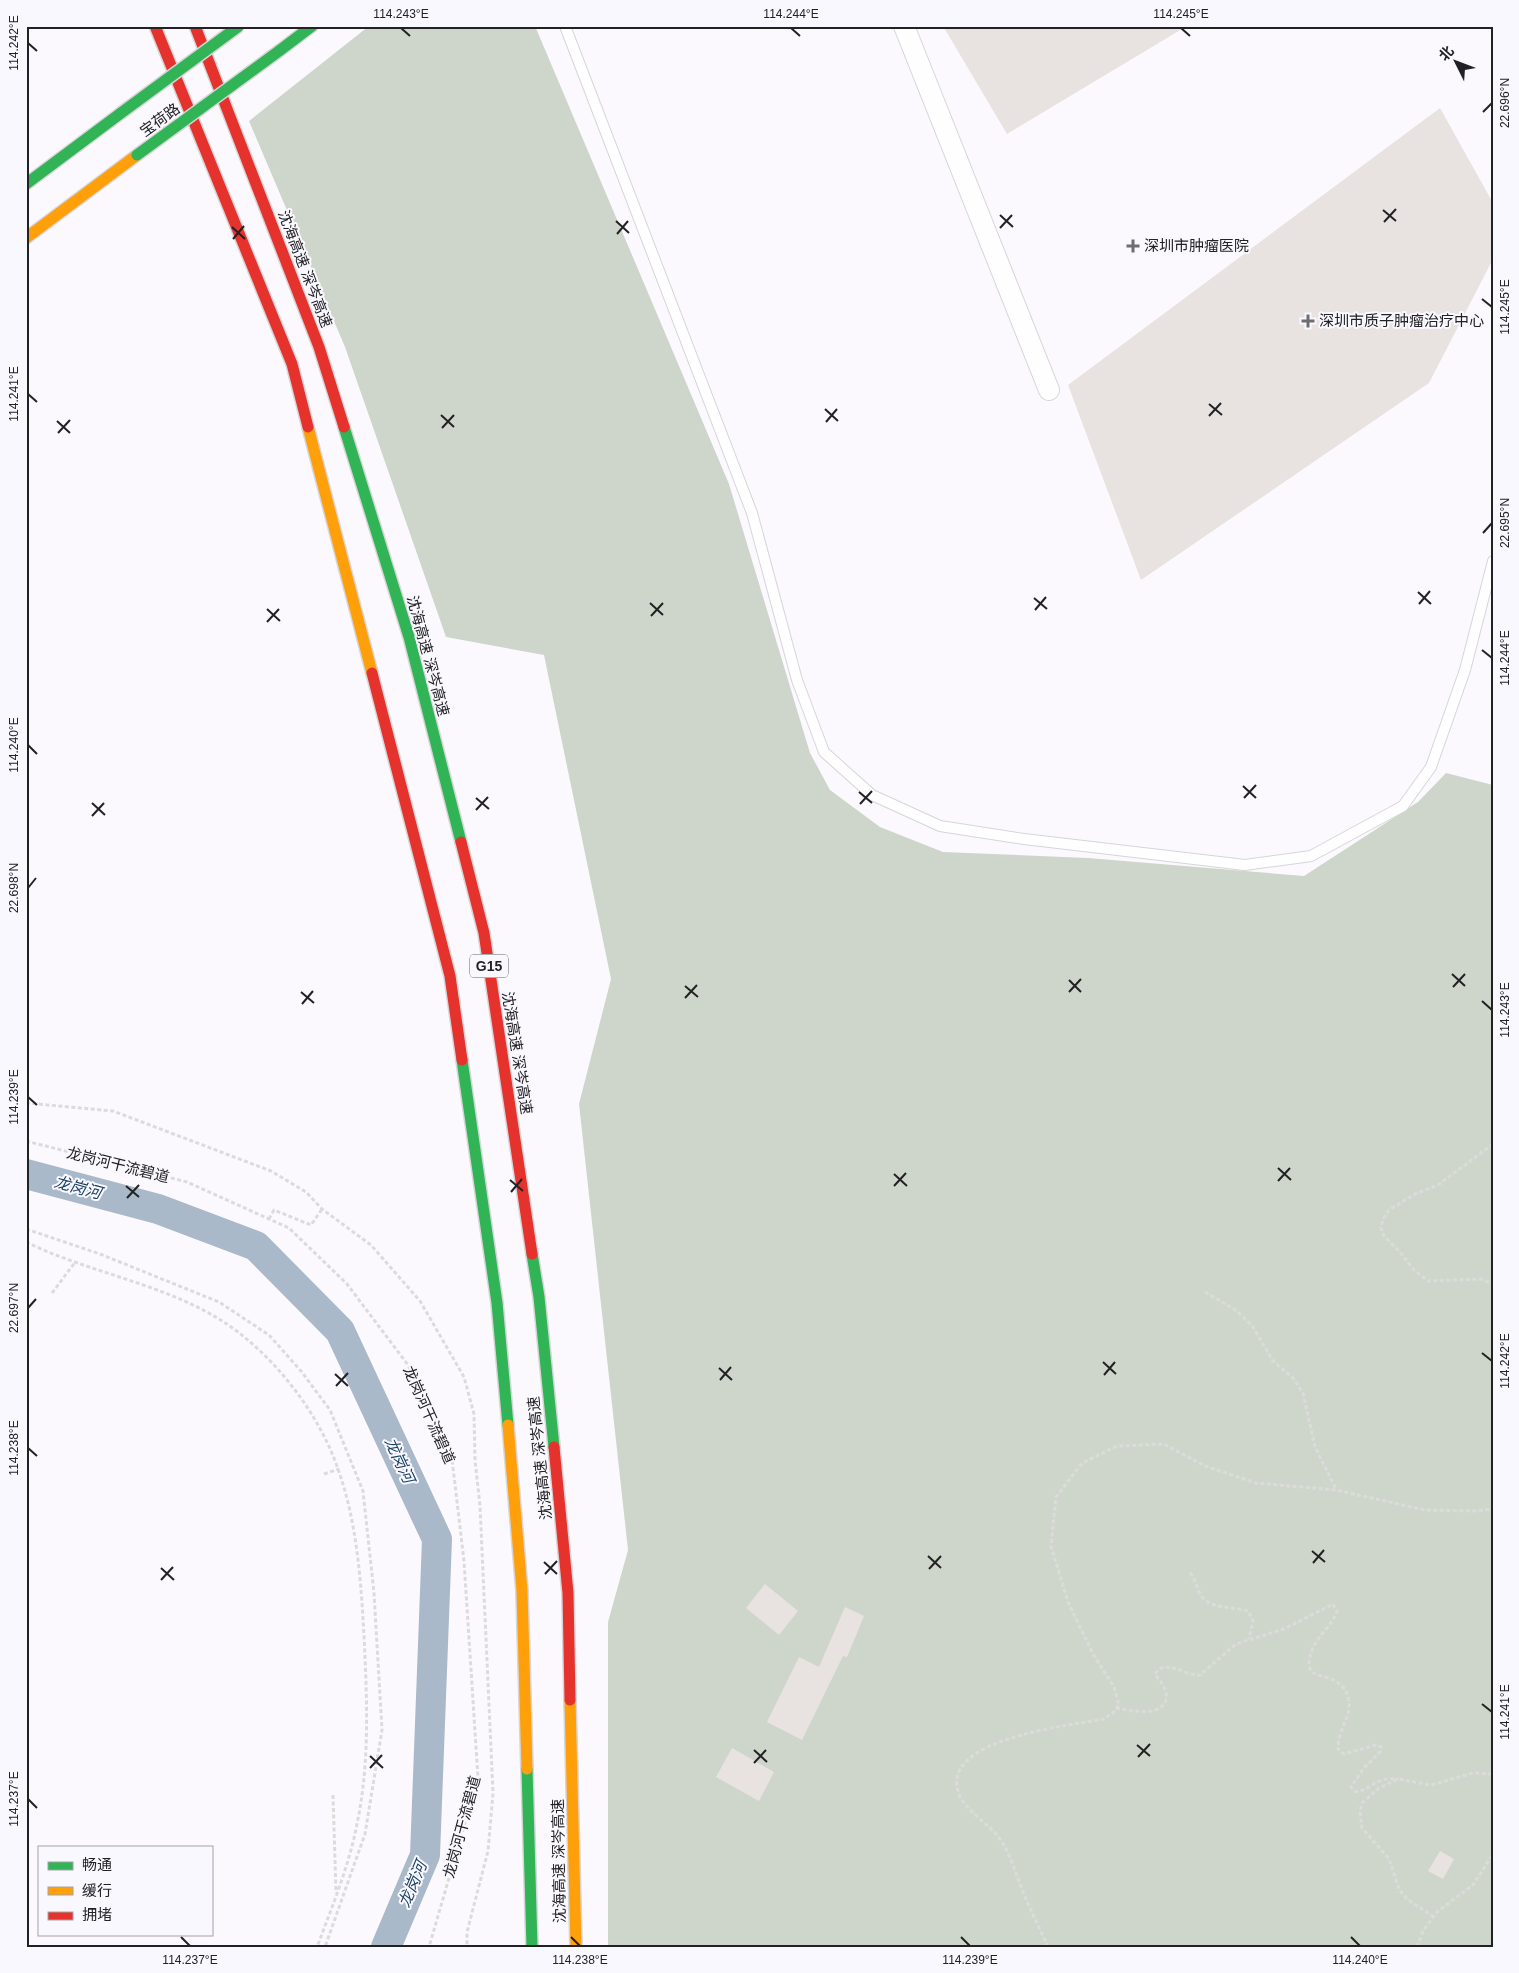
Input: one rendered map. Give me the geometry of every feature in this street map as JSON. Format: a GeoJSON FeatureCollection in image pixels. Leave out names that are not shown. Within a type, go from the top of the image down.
{"type":"FeatureCollection","features":[{"type":"Feature","properties":{"kind":"main road","name":"沈海高速 深岑高速"},"geometry":{"type":"LineString","coordinates":[[155,26],[292,364],[450,976],[497,1303],[522,1581],[532,1947]]}},
{"type":"Feature","properties":{"kind":"main road","name":"沈海高速 深岑高速"},"geometry":{"type":"LineString","coordinates":[[195,26],[319,347],[409,637],[484,932],[539,1297],[568,1593],[576,1947]]}},
{"type":"Feature","properties":{"kind":"main road","name":"宝荷路"},"geometry":{"type":"LineString","coordinates":[[26,184],[239,26]]}},
{"type":"Feature","properties":{"kind":"main road","name":"宝荷路"},"geometry":{"type":"LineString","coordinates":[[26,238],[312,26]]}},
{"type":"Feature","properties":{"kind":"street"},"geometry":{"type":"LineString","coordinates":[[904,26],[1049,390]]}},
{"type":"Feature","properties":{"kind":"lane"},"geometry":{"type":"LineString","coordinates":[[565,26],[752,513],[797,680],[824,752],[872,795],[940,826],[1024,838],[1245,865],[1311,856],[1403,806],[1431,767],[1465,670],[1493,561]]}},
{"type":"Feature","properties":{"kind":"path"},"geometry":{"type":"LineString","coordinates":[[26,1102],[113,1111],[271,1171],[306,1192],[322,1209],[371,1245],[420,1301],[464,1377],[474,1414],[493,1793],[488,1851],[469,1922],[466,1947]]}},
{"type":"Feature","properties":{"kind":"path","name":"龙岗河干流碧道"},"geometry":{"type":"LineString","coordinates":[[26,1141],[187,1182],[289,1228],[353,1292],[408,1365],[452,1459],[464,1561],[478,1778],[429,1947]]}},
{"type":"Feature","properties":{"kind":"path"},"geometry":{"type":"LineString","coordinates":[[1493,1144],[1438,1185],[1415,1194],[1389,1210],[1383,1219],[1381,1228],[1384,1236],[1400,1252],[1413,1270],[1428,1281],[1463,1278],[1481,1279],[1493,1284]]}},
{"type":"Feature","properties":{"kind":"path"},"geometry":{"type":"LineString","coordinates":[[269,1219],[274,1210],[311,1225],[322,1209]]}},
{"type":"Feature","properties":{"kind":"path"},"geometry":{"type":"LineString","coordinates":[[26,1229],[100,1254],[219,1302],[269,1335],[301,1370],[330,1410],[363,1492],[374,1593],[382,1730],[365,1834],[325,1947]]}},
{"type":"Feature","properties":{"kind":"path"},"geometry":{"type":"LineString","coordinates":[[26,1242],[120,1276],[192,1305],[220,1319],[243,1336],[277,1368],[301,1400],[329,1446],[350,1509],[361,1589],[367,1696],[366,1765],[357,1824],[336,1896],[317,1947]]}},
{"type":"Feature","properties":{"kind":"path"},"geometry":{"type":"LineString","coordinates":[[52,1293],[76,1261]]}},
{"type":"Feature","properties":{"kind":"path"},"geometry":{"type":"LineString","coordinates":[[1205,1292],[1237,1311],[1253,1327],[1273,1361],[1293,1378],[1303,1393],[1315,1447],[1336,1490]]}},
{"type":"Feature","properties":{"kind":"path"},"geometry":{"type":"LineString","coordinates":[[1048,1947],[1008,1852],[991,1827],[968,1807],[958,1793],[958,1774],[972,1758],[990,1744],[1023,1734],[1104,1720],[1119,1704],[1117,1695],[1068,1602],[1051,1546],[1056,1497],[1082,1463],[1117,1446],[1164,1444],[1205,1466],[1256,1483],[1336,1490],[1425,1510],[1473,1512],[1493,1509]]}},
{"type":"Feature","properties":{"kind":"path"},"geometry":{"type":"LineString","coordinates":[[324,1474],[338,1469]]}},
{"type":"Feature","properties":{"kind":"path"},"geometry":{"type":"LineString","coordinates":[[1190,1573],[1195,1579],[1200,1594],[1211,1604],[1248,1612],[1253,1621],[1249,1639]]}},
{"type":"Feature","properties":{"kind":"path"},"geometry":{"type":"LineString","coordinates":[[1116,1708],[1150,1711],[1160,1708],[1166,1701],[1167,1695],[1165,1686],[1154,1676],[1156,1670],[1162,1667],[1173,1668],[1194,1676],[1200,1675],[1208,1671],[1228,1649],[1249,1639],[1293,1625],[1329,1604],[1336,1606],[1335,1618],[1311,1650],[1308,1664],[1309,1671],[1313,1674],[1324,1675],[1334,1679],[1343,1687],[1349,1698],[1347,1714],[1338,1741],[1338,1749],[1344,1754],[1376,1745],[1381,1748],[1380,1752],[1364,1768],[1351,1787],[1356,1792],[1383,1778],[1432,1785],[1473,1773],[1493,1774]]}},
{"type":"Feature","properties":{"kind":"path"},"geometry":{"type":"LineString","coordinates":[[1398,1779],[1386,1784],[1362,1803],[1360,1821],[1368,1836],[1389,1859],[1399,1889],[1407,1899],[1434,1917]]}},
{"type":"Feature","properties":{"kind":"path"},"geometry":{"type":"LineString","coordinates":[[332,1795],[336,1896]]}},
{"type":"Feature","properties":{"kind":"path"},"geometry":{"type":"LineString","coordinates":[[1416,1947],[1423,1931],[1434,1917],[1473,1885],[1493,1854]]}},
{"type":"Feature","properties":{"kind":"shaded area"},"geometry":{"type":"Polygon","coordinates":[[[369,26],[535,26],[729,484],[810,753],[830,790],[880,827],[943,852],[1088,858],[1304,876],[1418,802],[1446,773],[1493,785],[1493,1947],[608,1947],[608,1622],[628,1550],[579,1104],[611,979],[544,655],[446,637],[345,347],[249,121],[369,26]]]}},
{"type":"Feature","properties":{"kind":"building"},"geometry":{"type":"Polygon","coordinates":[[[943,26],[1187,26],[1007,134],[943,26]]]}},
{"type":"Feature","properties":{"kind":"building","name":"深圳市质子肿瘤治疗中心"},"geometry":{"type":"Polygon","coordinates":[[[1440,108],[1493,203],[1493,259],[1429,383],[1141,580],[1068,385],[1440,108]]]}},
{"type":"Feature","properties":{"kind":"building"},"geometry":{"type":"Polygon","coordinates":[[[765,1584],[798,1611],[779,1635],[746,1608],[765,1584]]]}},
{"type":"Feature","properties":{"kind":"building"},"geometry":{"type":"Polygon","coordinates":[[[845,1607],[864,1616],[847,1657],[843,1656],[802,1740],[767,1722],[799,1657],[819,1667],[845,1607]]]}},
{"type":"Feature","properties":{"kind":"building"},"geometry":{"type":"Polygon","coordinates":[[[732,1748],[774,1772],[759,1801],[716,1777],[732,1748]]]}},
{"type":"Feature","properties":{"kind":"building"},"geometry":{"type":"Polygon","coordinates":[[[1440,1851],[1454,1859],[1443,1879],[1428,1871],[1440,1851]]]}},
{"type":"Feature","properties":{"kind":"waterway","name":"龙岗河"},"geometry":{"type":"LineString","coordinates":[[26,1174],[158,1209],[256,1246],[340,1331],[437,1539],[425,1855],[386,1947]]}},
{"type":"Feature","properties":{"kind":"traffic: fast"},"geometry":{"type":"LineString","coordinates":[[121,113],[239,26]]}},
{"type":"Feature","properties":{"kind":"traffic: fast"},"geometry":{"type":"LineString","coordinates":[[279,51],[312,26]]}},
{"type":"Feature","properties":{"kind":"traffic: fast"},"geometry":{"type":"LineString","coordinates":[[137,155],[279,51]]}},
{"type":"Feature","properties":{"kind":"traffic: fast"},"geometry":{"type":"LineString","coordinates":[[26,184],[121,113]]}},
{"type":"Feature","properties":{"kind":"traffic: fast"},"geometry":{"type":"LineString","coordinates":[[344,427],[409,637],[461,842]]}},
{"type":"Feature","properties":{"kind":"traffic: fast"},"geometry":{"type":"LineString","coordinates":[[462,1060],[497,1303],[508,1425]]}},
{"type":"Feature","properties":{"kind":"traffic: fast"},"geometry":{"type":"LineString","coordinates":[[532,1254],[539,1297],[554,1447]]}},
{"type":"Feature","properties":{"kind":"traffic: fast"},"geometry":{"type":"LineString","coordinates":[[527,1769],[532,1947]]}},
{"type":"Feature","properties":{"kind":"traffic: slow"},"geometry":{"type":"LineString","coordinates":[[26,238],[137,155]]}},
{"type":"Feature","properties":{"kind":"traffic: slow"},"geometry":{"type":"LineString","coordinates":[[308,427],[372,673]]}},
{"type":"Feature","properties":{"kind":"traffic: slow"},"geometry":{"type":"LineString","coordinates":[[508,1425],[522,1591],[527,1769]]}},
{"type":"Feature","properties":{"kind":"traffic: slow"},"geometry":{"type":"LineString","coordinates":[[570,1700],[576,1947]]}},
{"type":"Feature","properties":{"kind":"traffic: jam"},"geometry":{"type":"LineString","coordinates":[[155,26],[292,364],[308,427]]}},
{"type":"Feature","properties":{"kind":"traffic: jam"},"geometry":{"type":"LineString","coordinates":[[195,26],[319,347],[344,427]]}},
{"type":"Feature","properties":{"kind":"traffic: jam"},"geometry":{"type":"LineString","coordinates":[[372,673],[450,976],[462,1060]]}},
{"type":"Feature","properties":{"kind":"traffic: jam"},"geometry":{"type":"LineString","coordinates":[[461,842],[484,933],[532,1254]]}},
{"type":"Feature","properties":{"kind":"traffic: jam"},"geometry":{"type":"LineString","coordinates":[[554,1447],[568,1593],[570,1700]]}},
{"type":"Feature","properties":{"kind":"place","name":"深圳市肿瘤医院"},"geometry":{"type":"Point","coordinates":[1133,246]}},
{"type":"Feature","properties":{"kind":"place","name":"深圳市质子肿瘤治疗中心"},"geometry":{"type":"Point","coordinates":[1308,321]}}]}
